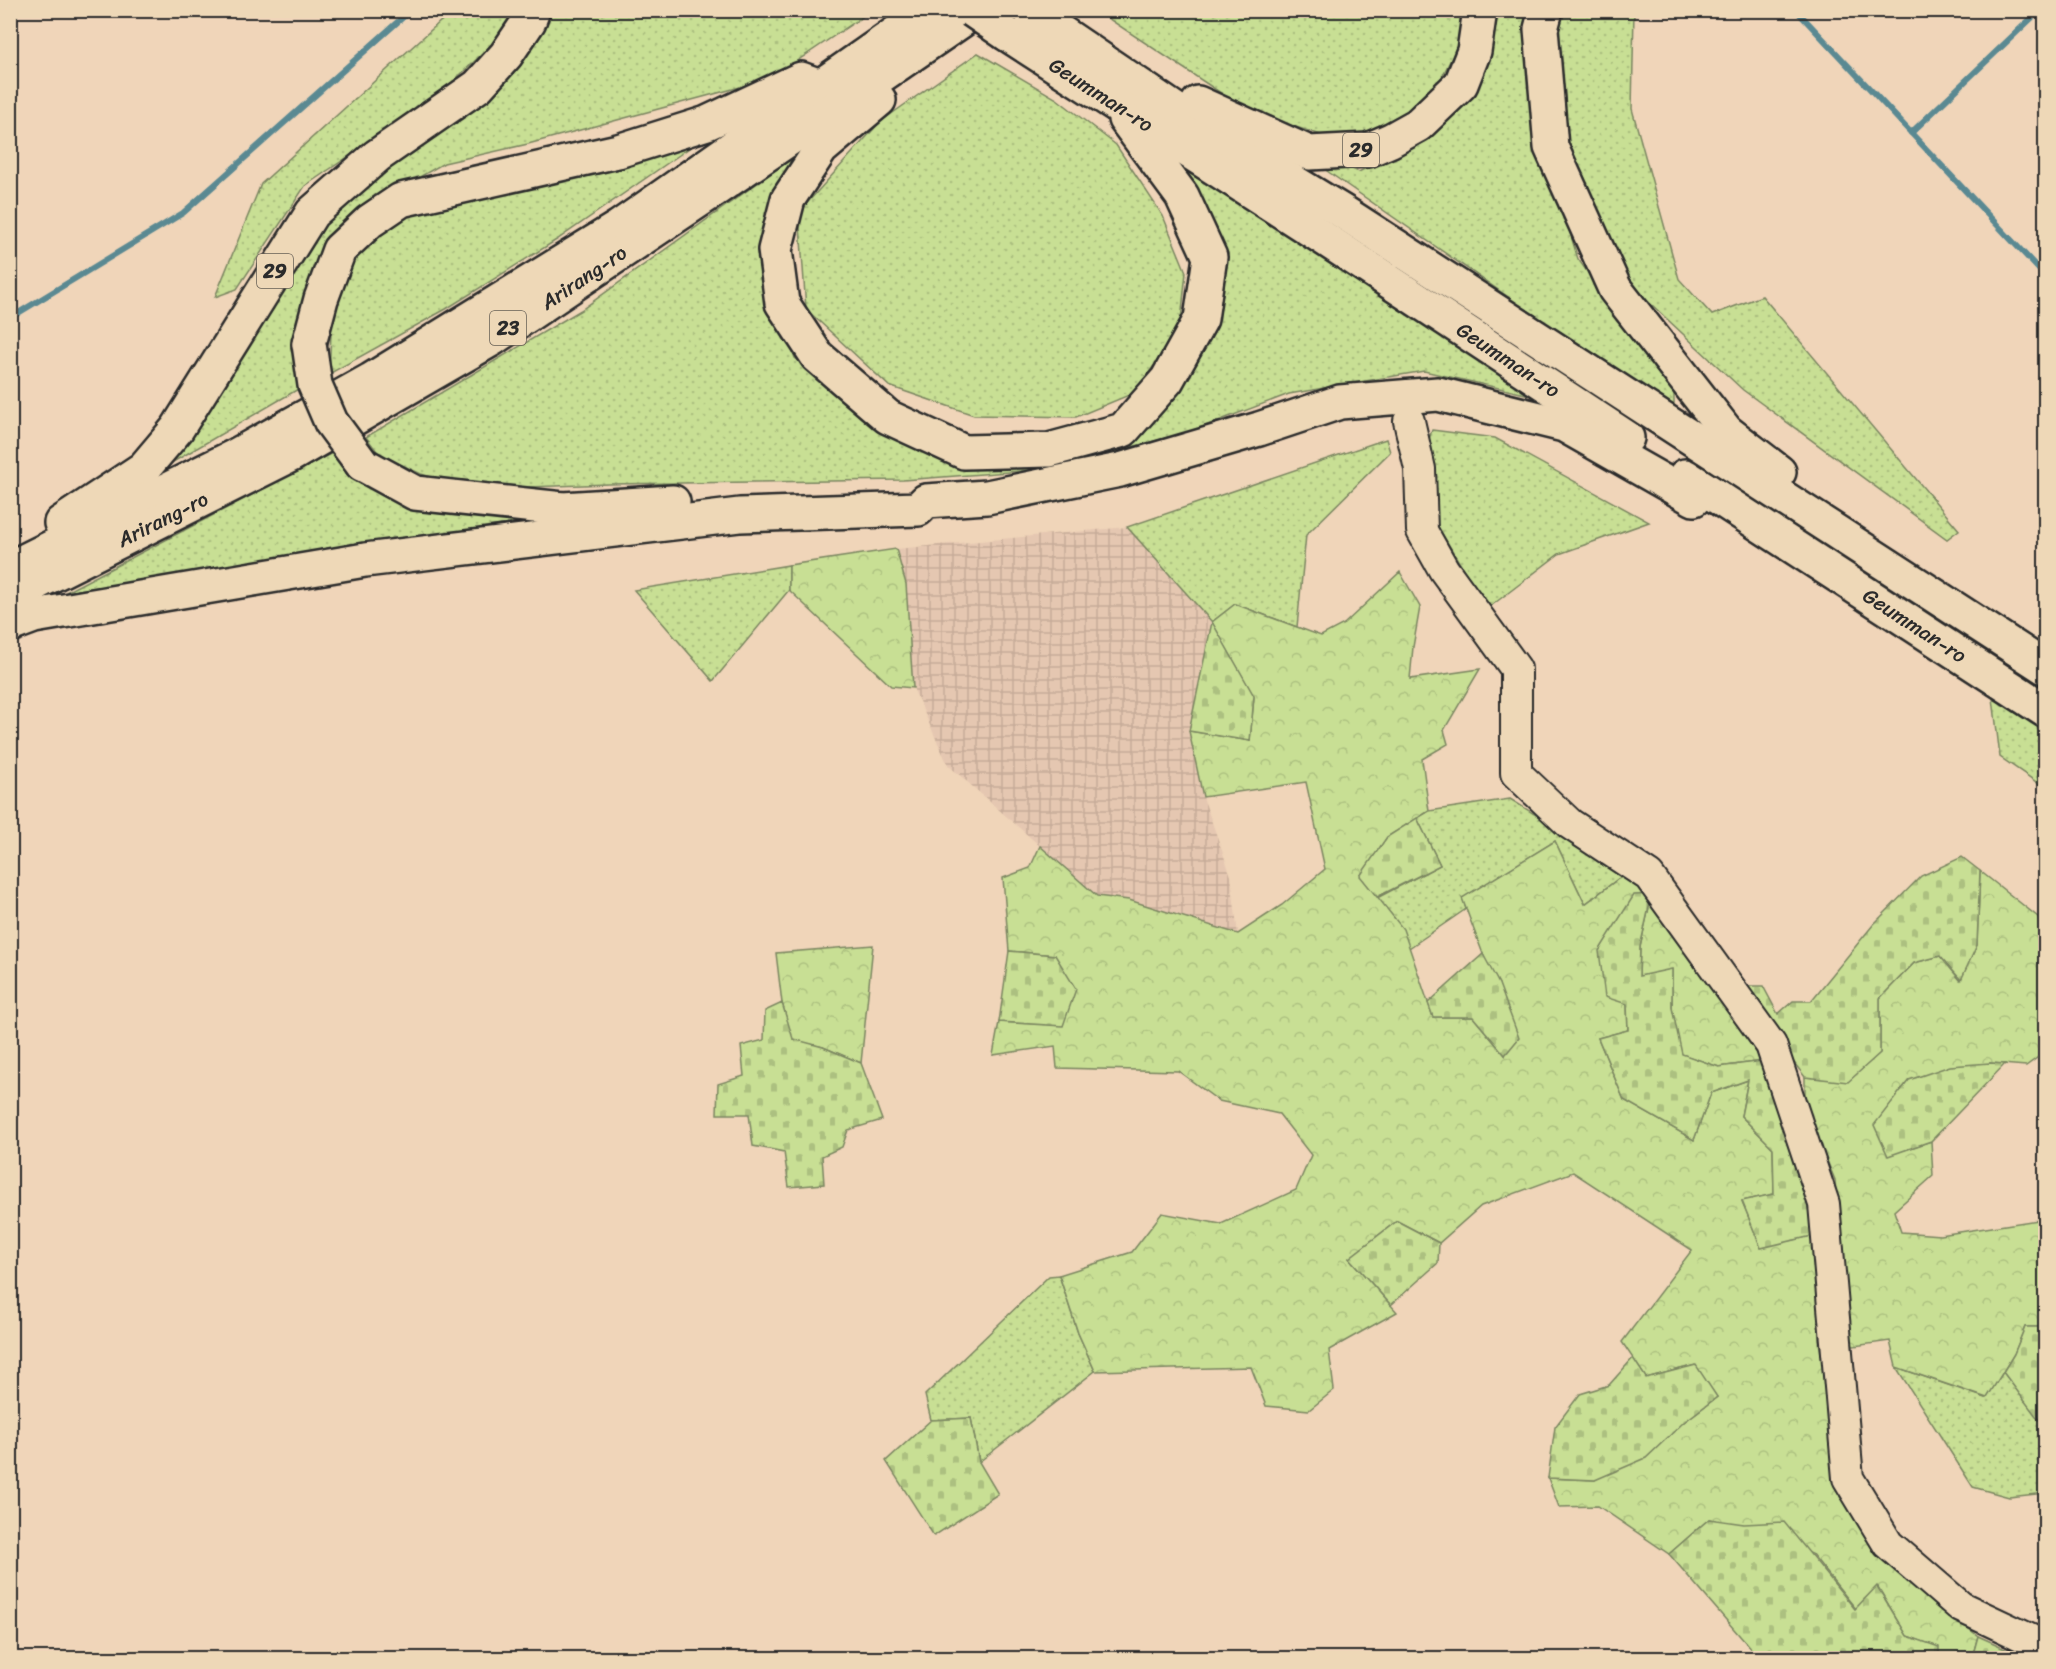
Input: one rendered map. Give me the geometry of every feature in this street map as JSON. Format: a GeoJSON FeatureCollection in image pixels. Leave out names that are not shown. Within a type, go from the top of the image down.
{"type":"FeatureCollection","features":[{"type":"Feature","properties":{"kind":"highway","name":"29"},"geometry":{"type":"LineString","coordinates":[[44,552],[52,530],[144,468],[177,429],[312,213],[377,156],[478,86],[506,56],[529,21],[533,10]]}},
{"type":"Feature","properties":{"kind":"highway","name":"Arirang-ro"},"geometry":{"type":"LineString","coordinates":[[10,568],[235,456],[371,380],[619,227],[929,10]]}},
{"type":"Feature","properties":{"kind":"highway","name":"Geumman-ro"},"geometry":{"type":"LineString","coordinates":[[972,10],[1025,21],[1343,212],[2046,668]]}},
{"type":"Feature","properties":{"kind":"highway","name":"Arirang-ro"},"geometry":{"type":"LineString","coordinates":[[10,596],[291,456],[492,339],[977,10]]}},
{"type":"Feature","properties":{"kind":"highway","name":"29"},"geometry":{"type":"LineString","coordinates":[[1177,111],[1192,100],[1309,153],[1368,150],[1418,125],[1461,84],[1474,51],[1480,10]]}},
{"type":"Feature","properties":{"kind":"highway"},"geometry":{"type":"LineString","coordinates":[[1543,17],[1551,147],[1616,289],[1726,431],[1841,520],[1836,532]]}},
{"type":"Feature","properties":{"kind":"highway","name":"Geumman-ro"},"geometry":{"type":"LineString","coordinates":[[1025,21],[1111,101],[2046,711]]}},
{"type":"Feature","properties":{"kind":"highway"},"geometry":{"type":"LineString","coordinates":[[884,75],[879,101],[821,149],[788,199],[774,250],[782,303],[817,356],[888,417],[964,453],[1049,450],[1123,430],[1167,380],[1201,319],[1210,257],[1182,196],[1111,101]]}},
{"type":"Feature","properties":{"kind":"highway"},"geometry":{"type":"LineString","coordinates":[[822,86],[801,79],[707,123],[618,151],[401,200],[370,221],[339,250],[321,299],[309,344],[315,386],[331,423],[362,464],[415,493],[563,509],[731,499],[916,495],[926,501],[987,497],[1120,470],[1259,429],[1340,402],[1438,394],[1564,425],[1694,500],[1703,488]]}},
{"type":"Feature","properties":{"kind":"highway"},"geometry":{"type":"LineString","coordinates":[[10,625],[34,616],[365,560],[740,515],[918,509],[926,501]]}},
{"type":"Feature","properties":{"kind":"street"},"geometry":{"type":"LineString","coordinates":[[1408,421],[1420,469],[1422,531],[1444,570],[1516,669],[1516,774],[1570,824],[1649,876],[1771,1044],[1824,1204],[1848,1478],[1888,1544],[1960,1607],[2046,1647]]}},
{"type":"Feature","properties":{"kind":"shaded area"},"geometry":{"type":"Polygon","coordinates":[[[1127,527],[1212,622],[1189,732],[1203,797],[1231,876],[1238,935],[1129,900],[1097,896],[948,765],[913,688],[906,584],[896,549],[1127,527]]]}},
{"type":"Feature","properties":{"kind":"green space"},"geometry":{"type":"Polygon","coordinates":[[[1465,10],[1467,28],[1432,96],[1382,131],[1331,138],[1251,113],[1097,11],[1465,10]]]}},
{"type":"Feature","properties":{"kind":"green space"},"geometry":{"type":"Polygon","coordinates":[[[452,11],[513,11],[502,35],[439,95],[305,186],[237,289],[215,297],[261,184],[452,11]]]}},
{"type":"Feature","properties":{"kind":"green space"},"geometry":{"type":"Polygon","coordinates":[[[544,11],[871,11],[770,79],[528,144],[444,163],[346,219],[317,262],[294,333],[300,388],[154,473],[219,394],[254,324],[311,229],[544,11]]]}},
{"type":"Feature","properties":{"kind":"green space"},"geometry":{"type":"Polygon","coordinates":[[[1488,11],[1530,11],[1535,119],[1578,259],[1674,393],[1674,412],[1288,144],[1359,172],[1422,138],[1488,11]]]}},
{"type":"Feature","properties":{"kind":"green space"},"geometry":{"type":"Polygon","coordinates":[[[1562,11],[1634,11],[1632,109],[1679,279],[1712,315],[1762,296],[1959,530],[1947,539],[1743,390],[1622,277],[1568,145],[1556,31],[1562,11]]]}},
{"type":"Feature","properties":{"kind":"green space"},"geometry":{"type":"Polygon","coordinates":[[[978,53],[1057,99],[1116,145],[1163,216],[1186,272],[1180,330],[1134,393],[1076,417],[974,415],[889,386],[806,309],[799,212],[880,122],[978,53]]]}},
{"type":"Feature","properties":{"kind":"green space"},"geometry":{"type":"Polygon","coordinates":[[[708,135],[558,239],[446,309],[329,374],[332,314],[358,249],[408,211],[708,135]]]}},
{"type":"Feature","properties":{"kind":"green space"},"geometry":{"type":"Polygon","coordinates":[[[1164,149],[1534,396],[1424,371],[1289,394],[1189,432],[1047,469],[903,480],[609,484],[502,488],[462,486],[421,474],[379,454],[366,437],[581,310],[791,159],[762,261],[795,358],[915,445],[982,464],[1155,417],[1219,270],[1164,149]]]}},
{"type":"Feature","properties":{"kind":"green space"},"geometry":{"type":"Polygon","coordinates":[[[1432,430],[1495,438],[1649,522],[1559,554],[1487,609],[1431,515],[1427,445],[1432,430]]]}},
{"type":"Feature","properties":{"kind":"green space"},"geometry":{"type":"Polygon","coordinates":[[[1386,439],[1390,452],[1306,535],[1297,627],[1235,604],[1212,622],[1127,527],[1386,439]]]}},
{"type":"Feature","properties":{"kind":"green space"},"geometry":{"type":"Polygon","coordinates":[[[336,451],[401,501],[561,516],[66,592],[336,451]]]}},
{"type":"Feature","properties":{"kind":"green space"},"geometry":{"type":"Polygon","coordinates":[[[896,549],[906,584],[913,688],[891,686],[789,590],[789,565],[896,549]]]}},
{"type":"Feature","properties":{"kind":"green space"},"geometry":{"type":"Polygon","coordinates":[[[789,565],[789,590],[713,681],[634,590],[789,565]]]}},
{"type":"Feature","properties":{"kind":"green space"},"geometry":{"type":"Polygon","coordinates":[[[1400,572],[1420,607],[1410,679],[1480,669],[1444,730],[1448,744],[1422,759],[1429,811],[1387,837],[1361,876],[1403,929],[1433,1017],[1473,1017],[1505,1055],[1499,984],[1486,962],[1462,898],[1555,841],[1585,904],[1618,879],[1631,873],[1652,894],[1627,1004],[1628,1030],[1598,1038],[1624,1100],[1694,1140],[1711,1093],[1748,1080],[1741,1116],[1773,1148],[1774,1194],[1742,1201],[1761,1247],[1816,1235],[1819,1339],[1840,1497],[1956,1619],[1978,1636],[1972,1658],[1939,1658],[1938,1647],[1907,1636],[1878,1587],[1856,1609],[1812,1554],[1739,1525],[1709,1519],[1669,1554],[1598,1506],[1559,1507],[1548,1478],[1595,1480],[1684,1422],[1717,1397],[1695,1365],[1646,1378],[1622,1342],[1692,1250],[1573,1172],[1481,1206],[1439,1243],[1397,1221],[1349,1258],[1397,1312],[1329,1350],[1334,1390],[1309,1410],[1266,1406],[1251,1367],[1095,1371],[1078,1333],[1059,1275],[1132,1252],[1162,1213],[1221,1224],[1296,1190],[1311,1155],[1279,1114],[1219,1101],[1178,1071],[1057,1068],[1055,1046],[993,1055],[999,1022],[1063,1025],[1055,955],[1009,951],[1003,878],[1030,868],[1040,846],[1097,896],[1129,900],[1238,934],[1282,905],[1325,869],[1306,782],[1203,797],[1189,731],[1250,741],[1254,697],[1212,622],[1235,604],[1321,636],[1344,624],[1400,572]]]}},
{"type":"Feature","properties":{"kind":"green space"},"geometry":{"type":"Polygon","coordinates":[[[1212,622],[1254,696],[1250,741],[1189,731],[1212,622]]]}},
{"type":"Feature","properties":{"kind":"green space"},"geometry":{"type":"Polygon","coordinates":[[[1993,698],[2045,731],[2045,788],[2000,757],[1993,698]]]}},
{"type":"Feature","properties":{"kind":"green space"},"geometry":{"type":"Polygon","coordinates":[[[1510,799],[1631,873],[1618,879],[1585,904],[1555,841],[1463,898],[1466,909],[1409,948],[1395,919],[1377,898],[1440,865],[1417,818],[1429,811],[1510,799]]]}},
{"type":"Feature","properties":{"kind":"green space"},"geometry":{"type":"Polygon","coordinates":[[[1417,818],[1440,865],[1377,897],[1360,876],[1387,837],[1417,818]]]}},
{"type":"Feature","properties":{"kind":"green space"},"geometry":{"type":"Polygon","coordinates":[[[1962,857],[1980,871],[1977,945],[1961,980],[1940,956],[1914,963],[1880,998],[1880,1053],[1848,1082],[1805,1077],[1735,986],[1763,986],[1778,1014],[1793,1001],[1811,1001],[1873,925],[1921,876],[1962,857]]]}},
{"type":"Feature","properties":{"kind":"green space"},"geometry":{"type":"Polygon","coordinates":[[[1980,871],[2038,917],[2045,933],[2045,1052],[2026,1066],[1990,1063],[1888,1155],[1931,1141],[1933,1176],[1894,1211],[1901,1232],[1940,1235],[2045,1219],[2045,1327],[2025,1327],[2014,1354],[1987,1398],[1896,1367],[1890,1341],[1847,1347],[1835,1180],[1805,1108],[1805,1077],[1848,1081],[1880,1053],[1880,998],[1914,963],[1940,956],[1960,980],[1977,945],[1980,871]]]}},
{"type":"Feature","properties":{"kind":"green space"},"geometry":{"type":"Polygon","coordinates":[[[1652,894],[1762,1061],[1719,1067],[1681,1054],[1672,1008],[1672,970],[1639,977],[1640,947],[1652,894]]]}},
{"type":"Feature","properties":{"kind":"green space"},"geometry":{"type":"Polygon","coordinates":[[[1652,894],[1640,947],[1639,976],[1672,969],[1672,1008],[1682,1054],[1719,1067],[1762,1061],[1800,1161],[1816,1235],[1761,1248],[1742,1201],[1774,1194],[1773,1148],[1741,1116],[1748,1080],[1711,1093],[1694,1140],[1624,1100],[1598,1038],[1628,1030],[1627,1004],[1605,997],[1599,951],[1634,895],[1652,894]]]}},
{"type":"Feature","properties":{"kind":"green space"},"geometry":{"type":"Polygon","coordinates":[[[873,945],[861,1063],[823,1047],[792,1040],[782,1003],[776,953],[873,945]]]}},
{"type":"Feature","properties":{"kind":"green space"},"geometry":{"type":"Polygon","coordinates":[[[1009,951],[1055,955],[1076,989],[1063,1026],[999,1022],[1009,951]]]}},
{"type":"Feature","properties":{"kind":"green space"},"geometry":{"type":"Polygon","coordinates":[[[1483,954],[1499,984],[1519,1038],[1505,1055],[1473,1017],[1433,1017],[1428,1003],[1483,954]]]}},
{"type":"Feature","properties":{"kind":"green space"},"geometry":{"type":"Polygon","coordinates":[[[782,1003],[793,1039],[823,1047],[861,1063],[882,1120],[848,1130],[842,1147],[822,1156],[824,1184],[789,1187],[784,1152],[753,1146],[749,1114],[717,1114],[718,1084],[744,1076],[741,1046],[764,1040],[765,1011],[782,1003]]]}},
{"type":"Feature","properties":{"kind":"green space"},"geometry":{"type":"Polygon","coordinates":[[[2005,1064],[1931,1141],[1888,1156],[1874,1125],[1909,1080],[1950,1066],[2005,1064]]]}},
{"type":"Feature","properties":{"kind":"green space"},"geometry":{"type":"Polygon","coordinates":[[[1397,1221],[1439,1243],[1438,1263],[1391,1305],[1349,1258],[1397,1221]]]}},
{"type":"Feature","properties":{"kind":"green space"},"geometry":{"type":"Polygon","coordinates":[[[1059,1275],[1078,1333],[1095,1371],[979,1462],[971,1418],[931,1420],[925,1395],[1049,1276],[1059,1275]]]}},
{"type":"Feature","properties":{"kind":"green space"},"geometry":{"type":"Polygon","coordinates":[[[2025,1327],[2045,1327],[2045,1417],[2039,1420],[2003,1372],[2014,1354],[2025,1327]]]}},
{"type":"Feature","properties":{"kind":"green space"},"geometry":{"type":"Polygon","coordinates":[[[1633,1358],[1646,1378],[1696,1365],[1717,1397],[1684,1422],[1646,1458],[1595,1480],[1548,1478],[1555,1427],[1580,1394],[1609,1385],[1633,1358]]]}},
{"type":"Feature","properties":{"kind":"green space"},"geometry":{"type":"Polygon","coordinates":[[[1896,1367],[1986,1398],[2003,1372],[2039,1419],[2045,1417],[2045,1493],[2009,1497],[1973,1487],[1896,1367]]]}},
{"type":"Feature","properties":{"kind":"green space"},"geometry":{"type":"Polygon","coordinates":[[[971,1418],[979,1462],[998,1494],[934,1536],[886,1461],[931,1420],[971,1418]]]}},
{"type":"Feature","properties":{"kind":"green space"},"geometry":{"type":"Polygon","coordinates":[[[1709,1519],[1744,1524],[1784,1522],[1855,1609],[1877,1586],[1907,1636],[1939,1647],[1939,1658],[1759,1658],[1669,1554],[1709,1519]]]}},
{"type":"Feature","properties":{"kind":"green space"},"geometry":{"type":"Polygon","coordinates":[[[1978,1636],[2027,1658],[1972,1658],[1978,1636]]]}},
{"type":"Feature","properties":{"kind":"waterway"},"geometry":{"type":"LineString","coordinates":[[10,318],[183,213],[411,10]]}},
{"type":"Feature","properties":{"kind":"waterway"},"geometry":{"type":"LineString","coordinates":[[1796,10],[2046,277]]}},
{"type":"Feature","properties":{"kind":"waterway"},"geometry":{"type":"LineString","coordinates":[[1911,133],[2040,10]]}}]}
